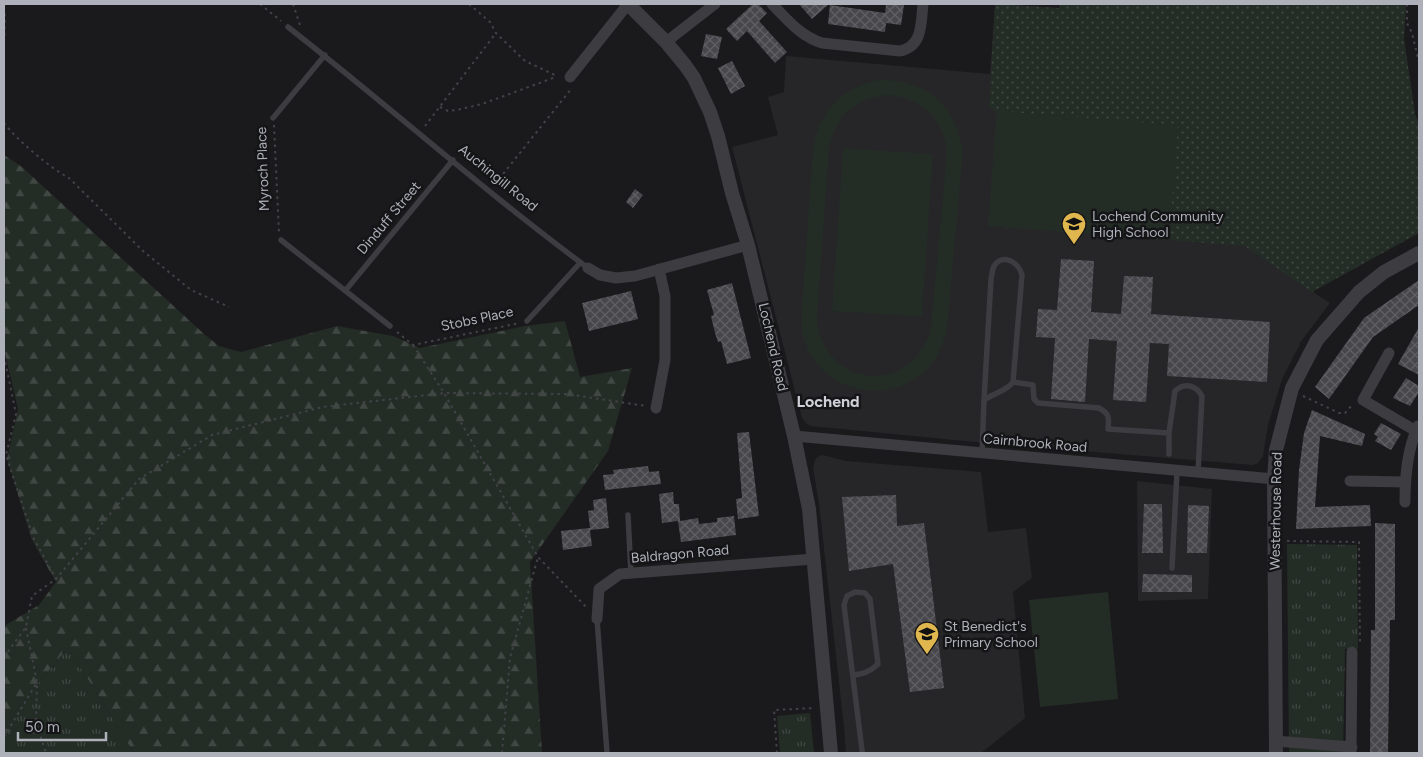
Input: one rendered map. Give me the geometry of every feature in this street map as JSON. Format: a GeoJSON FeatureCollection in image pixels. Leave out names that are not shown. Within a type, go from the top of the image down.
{"type":"FeatureCollection","features":[{"type":"Feature","properties":{"kind":"street"},"geometry":{"type":"LineString","coordinates":[[570,77],[628,4]]}},
{"type":"Feature","properties":{"kind":"street","name":"Lochend Road"},"geometry":{"type":"LineString","coordinates":[[628,4],[666,42],[694,78],[710,112],[718,136],[732,193],[748,245],[794,436],[809,509],[831,753]]}},
{"type":"Feature","properties":{"kind":"street"},"geometry":{"type":"LineString","coordinates":[[666,42],[715,4]]}},
{"type":"Feature","properties":{"kind":"street"},"geometry":{"type":"LineString","coordinates":[[772,4],[799,30],[822,43],[900,51],[906,50],[916,42],[919,36],[923,4]]}},
{"type":"Feature","properties":{"kind":"street","name":"Auchingill Road"},"geometry":{"type":"LineString","coordinates":[[584,266],[600,275],[616,278],[635,276],[748,245]]}},
{"type":"Feature","properties":{"kind":"street","name":"Westerhouse Road"},"geometry":{"type":"LineString","coordinates":[[1276,747],[1274,479],[1276,450],[1292,390],[1317,340],[1359,292],[1384,272],[1419,253]]}},
{"type":"Feature","properties":{"kind":"street"},"geometry":{"type":"LineString","coordinates":[[656,408],[665,360],[665,296],[659,269]]}},
{"type":"Feature","properties":{"kind":"street"},"geometry":{"type":"LineString","coordinates":[[1389,353],[1363,400],[1418,428],[1410,449],[1405,482],[1405,502]]}},
{"type":"Feature","properties":{"kind":"street","name":"Cairnbrook Road"},"geometry":{"type":"LineString","coordinates":[[794,436],[1274,479]]}},
{"type":"Feature","properties":{"kind":"street"},"geometry":{"type":"LineString","coordinates":[[1350,481],[1405,482]]}},
{"type":"Feature","properties":{"kind":"street","name":"Baldragon Road"},"geometry":{"type":"LineString","coordinates":[[597,619],[599,589],[620,574],[814,559]]}},
{"type":"Feature","properties":{"kind":"street"},"geometry":{"type":"LineString","coordinates":[[1276,747],[1352,750],[1352,656]]}},
{"type":"Feature","properties":{"kind":"lane","name":"Auchingill Road"},"geometry":{"type":"LineString","coordinates":[[288,27],[453,160],[489,192],[584,266]]}},
{"type":"Feature","properties":{"kind":"lane","name":"Myroch Place"},"geometry":{"type":"LineString","coordinates":[[273,118],[325,56]]}},
{"type":"Feature","properties":{"kind":"lane","name":"Dinduff Street"},"geometry":{"type":"LineString","coordinates":[[345,291],[453,160]]}},
{"type":"Feature","properties":{"kind":"lane"},"geometry":{"type":"LineString","coordinates":[[280,240],[390,326]]}},
{"type":"Feature","properties":{"kind":"lane"},"geometry":{"type":"LineString","coordinates":[[982,453],[984,400],[991,278],[993,268],[1004,259],[1015,262],[1020,268],[1022,275],[1012,382],[984,400]]}},
{"type":"Feature","properties":{"kind":"lane","name":"Stobs Place"},"geometry":{"type":"LineString","coordinates":[[528,321],[584,266]]}},
{"type":"Feature","properties":{"kind":"lane"},"geometry":{"type":"LineString","coordinates":[[1012,382],[1033,385],[1034,399],[1038,403],[1099,408],[1105,411],[1109,418],[1108,429],[1170,433]]}},
{"type":"Feature","properties":{"kind":"lane"},"geometry":{"type":"LineString","coordinates":[[1169,454],[1175,391],[1179,387],[1192,386],[1198,389],[1202,396],[1198,472]]}},
{"type":"Feature","properties":{"kind":"lane"},"geometry":{"type":"LineString","coordinates":[[1172,568],[1177,471]]}},
{"type":"Feature","properties":{"kind":"lane"},"geometry":{"type":"LineString","coordinates":[[628,514],[631,574]]}},
{"type":"Feature","properties":{"kind":"lane"},"geometry":{"type":"LineString","coordinates":[[853,675],[872,670],[878,664],[870,599],[864,593],[855,592],[847,596],[844,605],[862,753]]}},
{"type":"Feature","properties":{"kind":"lane","name":"Baldragon Road"},"geometry":{"type":"LineString","coordinates":[[597,619],[607,753]]}},
{"type":"Feature","properties":{"kind":"path"},"geometry":{"type":"LineString","coordinates":[[260,4],[288,27]]}},
{"type":"Feature","properties":{"kind":"path"},"geometry":{"type":"LineString","coordinates":[[293,4],[304,40]]}},
{"type":"Feature","properties":{"kind":"path"},"geometry":{"type":"LineString","coordinates":[[469,4],[490,22],[496,33],[526,61],[557,76]]}},
{"type":"Feature","properties":{"kind":"path"},"geometry":{"type":"LineString","coordinates":[[1407,4],[1407,23],[1412,33],[1419,62]]}},
{"type":"Feature","properties":{"kind":"path"},"geometry":{"type":"LineString","coordinates":[[4,7],[4,45]]}},
{"type":"Feature","properties":{"kind":"path"},"geometry":{"type":"LineString","coordinates":[[420,133],[496,33]]}},
{"type":"Feature","properties":{"kind":"path"},"geometry":{"type":"LineString","coordinates":[[440,107],[448,111],[457,110],[482,104],[557,76],[566,75],[570,77],[574,85],[489,192]]}},
{"type":"Feature","properties":{"kind":"path","name":"Myroch Place"},"geometry":{"type":"LineString","coordinates":[[273,118],[280,240]]}},
{"type":"Feature","properties":{"kind":"path"},"geometry":{"type":"LineString","coordinates":[[4,123],[56,171],[69,178],[143,251],[191,290],[229,307]]}},
{"type":"Feature","properties":{"kind":"path","name":"Stobs Place"},"geometry":{"type":"LineString","coordinates":[[413,345],[528,321]]}},
{"type":"Feature","properties":{"kind":"path"},"geometry":{"type":"LineString","coordinates":[[390,326],[413,345],[444,393],[538,557],[597,619]]}},
{"type":"Feature","properties":{"kind":"path"},"geometry":{"type":"LineString","coordinates":[[4,356],[16,414],[6,456],[34,537],[56,579]]}},
{"type":"Feature","properties":{"kind":"path"},"geometry":{"type":"LineString","coordinates":[[1292,390],[1339,413],[1345,413],[1357,399],[1363,400]]}},
{"type":"Feature","properties":{"kind":"path"},"geometry":{"type":"LineString","coordinates":[[46,753],[36,723],[37,682],[26,627],[32,596],[56,579],[139,479],[212,435],[323,407],[444,393],[566,394],[656,408]]}},
{"type":"Feature","properties":{"kind":"path"},"geometry":{"type":"LineString","coordinates":[[1274,541],[1359,542],[1360,659],[1352,656]]}},
{"type":"Feature","properties":{"kind":"path"},"geometry":{"type":"LineString","coordinates":[[502,753],[510,658],[538,557]]}},
{"type":"Feature","properties":{"kind":"path"},"geometry":{"type":"LineString","coordinates":[[4,657],[26,627]]}},
{"type":"Feature","properties":{"kind":"path"},"geometry":{"type":"LineString","coordinates":[[4,737],[37,682]]}},
{"type":"Feature","properties":{"kind":"path"},"geometry":{"type":"LineString","coordinates":[[777,753],[774,710],[827,707]]}},
{"type":"Feature","properties":{"kind":"shaded area","name":"Lochend Community High School"},"geometry":{"type":"Polygon","coordinates":[[[995,4],[1059,8],[1059,4],[1406,4],[1404,39],[1415,114],[1419,125],[1313,292],[1330,303],[1299,344],[1282,379],[1268,425],[1263,456],[1258,463],[1253,465],[975,442],[811,426],[802,418],[732,147],[778,135],[768,97],[784,92],[786,56],[990,74],[995,4]]]}},
{"type":"Feature","properties":{"kind":"shaded area","name":"St Benedict's Primary School"},"geometry":{"type":"Polygon","coordinates":[[[823,455],[846,461],[981,472],[988,532],[1026,528],[1032,578],[1013,592],[1025,718],[981,753],[846,753],[819,504],[813,468],[815,460],[823,455]]]}},
{"type":"Feature","properties":{"kind":"shaded area"},"geometry":{"type":"Polygon","coordinates":[[[1137,481],[1212,489],[1208,599],[1138,601],[1137,481]]]}},
{"type":"Feature","properties":{"kind":"green space"},"geometry":{"type":"Polygon","coordinates":[[[995,4],[1059,8],[1059,4],[1406,4],[1404,39],[1415,114],[1419,125],[1419,233],[1312,292],[1245,246],[988,226],[997,112],[989,108],[995,4]]]}},
{"type":"Feature","properties":{"kind":"green space"},"geometry":{"type":"Polygon","coordinates":[[[878,80],[911,84],[936,98],[946,108],[954,121],[960,135],[963,152],[947,329],[941,347],[929,368],[909,383],[892,389],[874,391],[856,388],[840,382],[825,372],[813,359],[805,342],[801,319],[813,148],[816,134],[821,122],[834,103],[843,95],[878,80]],[[890,95],[857,104],[849,110],[836,127],[829,149],[817,319],[823,343],[836,360],[852,371],[871,376],[890,374],[907,365],[922,349],[931,327],[947,152],[941,130],[930,113],[913,101],[890,95]]]}},
{"type":"Feature","properties":{"kind":"green space"},"geometry":{"type":"Polygon","coordinates":[[[997,111],[1178,125],[1169,239],[988,226],[997,111]]]}},
{"type":"Feature","properties":{"kind":"green space"},"geometry":{"type":"Polygon","coordinates":[[[843,148],[933,154],[922,317],[832,311],[843,148]]]}},
{"type":"Feature","properties":{"kind":"green space"},"geometry":{"type":"Polygon","coordinates":[[[4,155],[22,167],[219,346],[241,352],[337,326],[393,336],[420,348],[525,326],[565,321],[580,377],[632,368],[608,451],[530,562],[542,753],[134,753],[68,647],[4,725],[4,626],[39,605],[56,582],[32,540],[7,459],[18,409],[4,349],[4,155]]]}},
{"type":"Feature","properties":{"kind":"green space"},"geometry":{"type":"Polygon","coordinates":[[[1287,544],[1357,545],[1358,649],[1345,649],[1343,753],[1289,753],[1287,544]]]}},
{"type":"Feature","properties":{"kind":"green space"},"geometry":{"type":"Polygon","coordinates":[[[1108,592],[1118,699],[1040,707],[1029,600],[1108,592]]]}},
{"type":"Feature","properties":{"kind":"green space"},"geometry":{"type":"Polygon","coordinates":[[[68,647],[134,753],[4,753],[4,725],[68,647]]]}},
{"type":"Feature","properties":{"kind":"green space"},"geometry":{"type":"Polygon","coordinates":[[[810,713],[814,753],[780,753],[777,716],[810,713]]]}},
{"type":"Feature","properties":{"kind":"building"},"geometry":{"type":"Polygon","coordinates":[[[753,4],[758,4],[767,13],[759,21],[787,52],[775,63],[747,31],[737,41],[726,29],[753,4]]]}},
{"type":"Feature","properties":{"kind":"building"},"geometry":{"type":"Polygon","coordinates":[[[799,4],[829,4],[812,19],[799,4]]]}},
{"type":"Feature","properties":{"kind":"building"},"geometry":{"type":"Polygon","coordinates":[[[886,4],[904,5],[901,25],[886,23],[885,32],[828,24],[830,5],[885,13],[886,4]]]}},
{"type":"Feature","properties":{"kind":"building"},"geometry":{"type":"Polygon","coordinates":[[[706,34],[722,37],[717,59],[701,56],[706,34]]]}},
{"type":"Feature","properties":{"kind":"building"},"geometry":{"type":"Polygon","coordinates":[[[732,61],[745,86],[731,94],[718,68],[732,61]]]}},
{"type":"Feature","properties":{"kind":"building"},"geometry":{"type":"Polygon","coordinates":[[[635,189],[643,195],[633,208],[626,202],[635,189]]]}},
{"type":"Feature","properties":{"kind":"building"},"geometry":{"type":"Polygon","coordinates":[[[1061,259],[1094,261],[1091,312],[1121,314],[1124,276],[1153,277],[1151,314],[1270,322],[1267,382],[1167,376],[1169,344],[1150,343],[1146,402],[1113,400],[1117,341],[1089,339],[1085,402],[1051,399],[1055,338],[1036,337],[1038,309],[1057,310],[1061,259]]]}},
{"type":"Feature","properties":{"kind":"building"},"geometry":{"type":"Polygon","coordinates":[[[1419,280],[1419,305],[1373,337],[1329,399],[1315,387],[1364,318],[1419,280]]]}},
{"type":"Feature","properties":{"kind":"building"},"geometry":{"type":"Polygon","coordinates":[[[732,283],[751,358],[727,364],[721,341],[718,342],[715,333],[711,316],[714,315],[707,290],[732,283]]]}},
{"type":"Feature","properties":{"kind":"building"},"geometry":{"type":"Polygon","coordinates":[[[631,291],[638,319],[589,331],[582,303],[631,291]]]}},
{"type":"Feature","properties":{"kind":"building"},"geometry":{"type":"Polygon","coordinates":[[[1419,327],[1419,375],[1398,364],[1419,327]]]}},
{"type":"Feature","properties":{"kind":"building"},"geometry":{"type":"Polygon","coordinates":[[[1406,378],[1419,386],[1419,392],[1410,406],[1393,398],[1406,378]]]}},
{"type":"Feature","properties":{"kind":"building"},"geometry":{"type":"Polygon","coordinates":[[[1312,410],[1365,434],[1362,446],[1320,436],[1315,507],[1370,505],[1371,526],[1296,529],[1299,470],[1304,433],[1312,410]]]}},
{"type":"Feature","properties":{"kind":"building"},"geometry":{"type":"Polygon","coordinates":[[[1381,423],[1401,434],[1391,450],[1375,441],[1378,437],[1374,434],[1381,423]]]}},
{"type":"Feature","properties":{"kind":"building"},"geometry":{"type":"Polygon","coordinates":[[[749,432],[759,516],[738,519],[736,499],[742,498],[737,433],[749,432]]]}},
{"type":"Feature","properties":{"kind":"building"},"geometry":{"type":"Polygon","coordinates":[[[648,466],[649,472],[659,471],[661,484],[605,490],[603,475],[614,474],[613,470],[648,466]]]}},
{"type":"Feature","properties":{"kind":"building"},"geometry":{"type":"Polygon","coordinates":[[[673,492],[674,504],[679,504],[680,521],[698,518],[699,524],[717,522],[717,518],[734,516],[736,535],[681,542],[678,521],[662,523],[659,494],[673,492]]]}},
{"type":"Feature","properties":{"kind":"building"},"geometry":{"type":"Polygon","coordinates":[[[896,495],[897,526],[924,523],[944,688],[910,692],[893,564],[849,571],[842,497],[896,495]]]}},
{"type":"Feature","properties":{"kind":"building"},"geometry":{"type":"Polygon","coordinates":[[[606,498],[609,528],[590,530],[592,546],[563,550],[561,531],[590,528],[588,511],[594,510],[593,500],[606,498]]]}},
{"type":"Feature","properties":{"kind":"building"},"geometry":{"type":"Polygon","coordinates":[[[1144,504],[1162,504],[1163,553],[1142,553],[1144,504]]]}},
{"type":"Feature","properties":{"kind":"building"},"geometry":{"type":"Polygon","coordinates":[[[1188,505],[1209,506],[1207,553],[1187,553],[1188,505]]]}},
{"type":"Feature","properties":{"kind":"building"},"geometry":{"type":"Polygon","coordinates":[[[1375,523],[1395,524],[1395,620],[1390,620],[1388,753],[1370,753],[1371,630],[1375,630],[1375,523]]]}},
{"type":"Feature","properties":{"kind":"building"},"geometry":{"type":"Polygon","coordinates":[[[1143,574],[1192,575],[1192,592],[1142,592],[1143,574]]]}},
{"type":"Feature","properties":{"kind":"place","name":"Lochend Community High School"},"geometry":{"type":"Point","coordinates":[1074,245]}},
{"type":"Feature","properties":{"kind":"place","name":"St Benedict's Primary School"},"geometry":{"type":"Point","coordinates":[927,655]}},
{"type":"Feature","properties":{"kind":"district","name":"Lochend"},"geometry":{"type":"Point","coordinates":[828,401]}}]}
